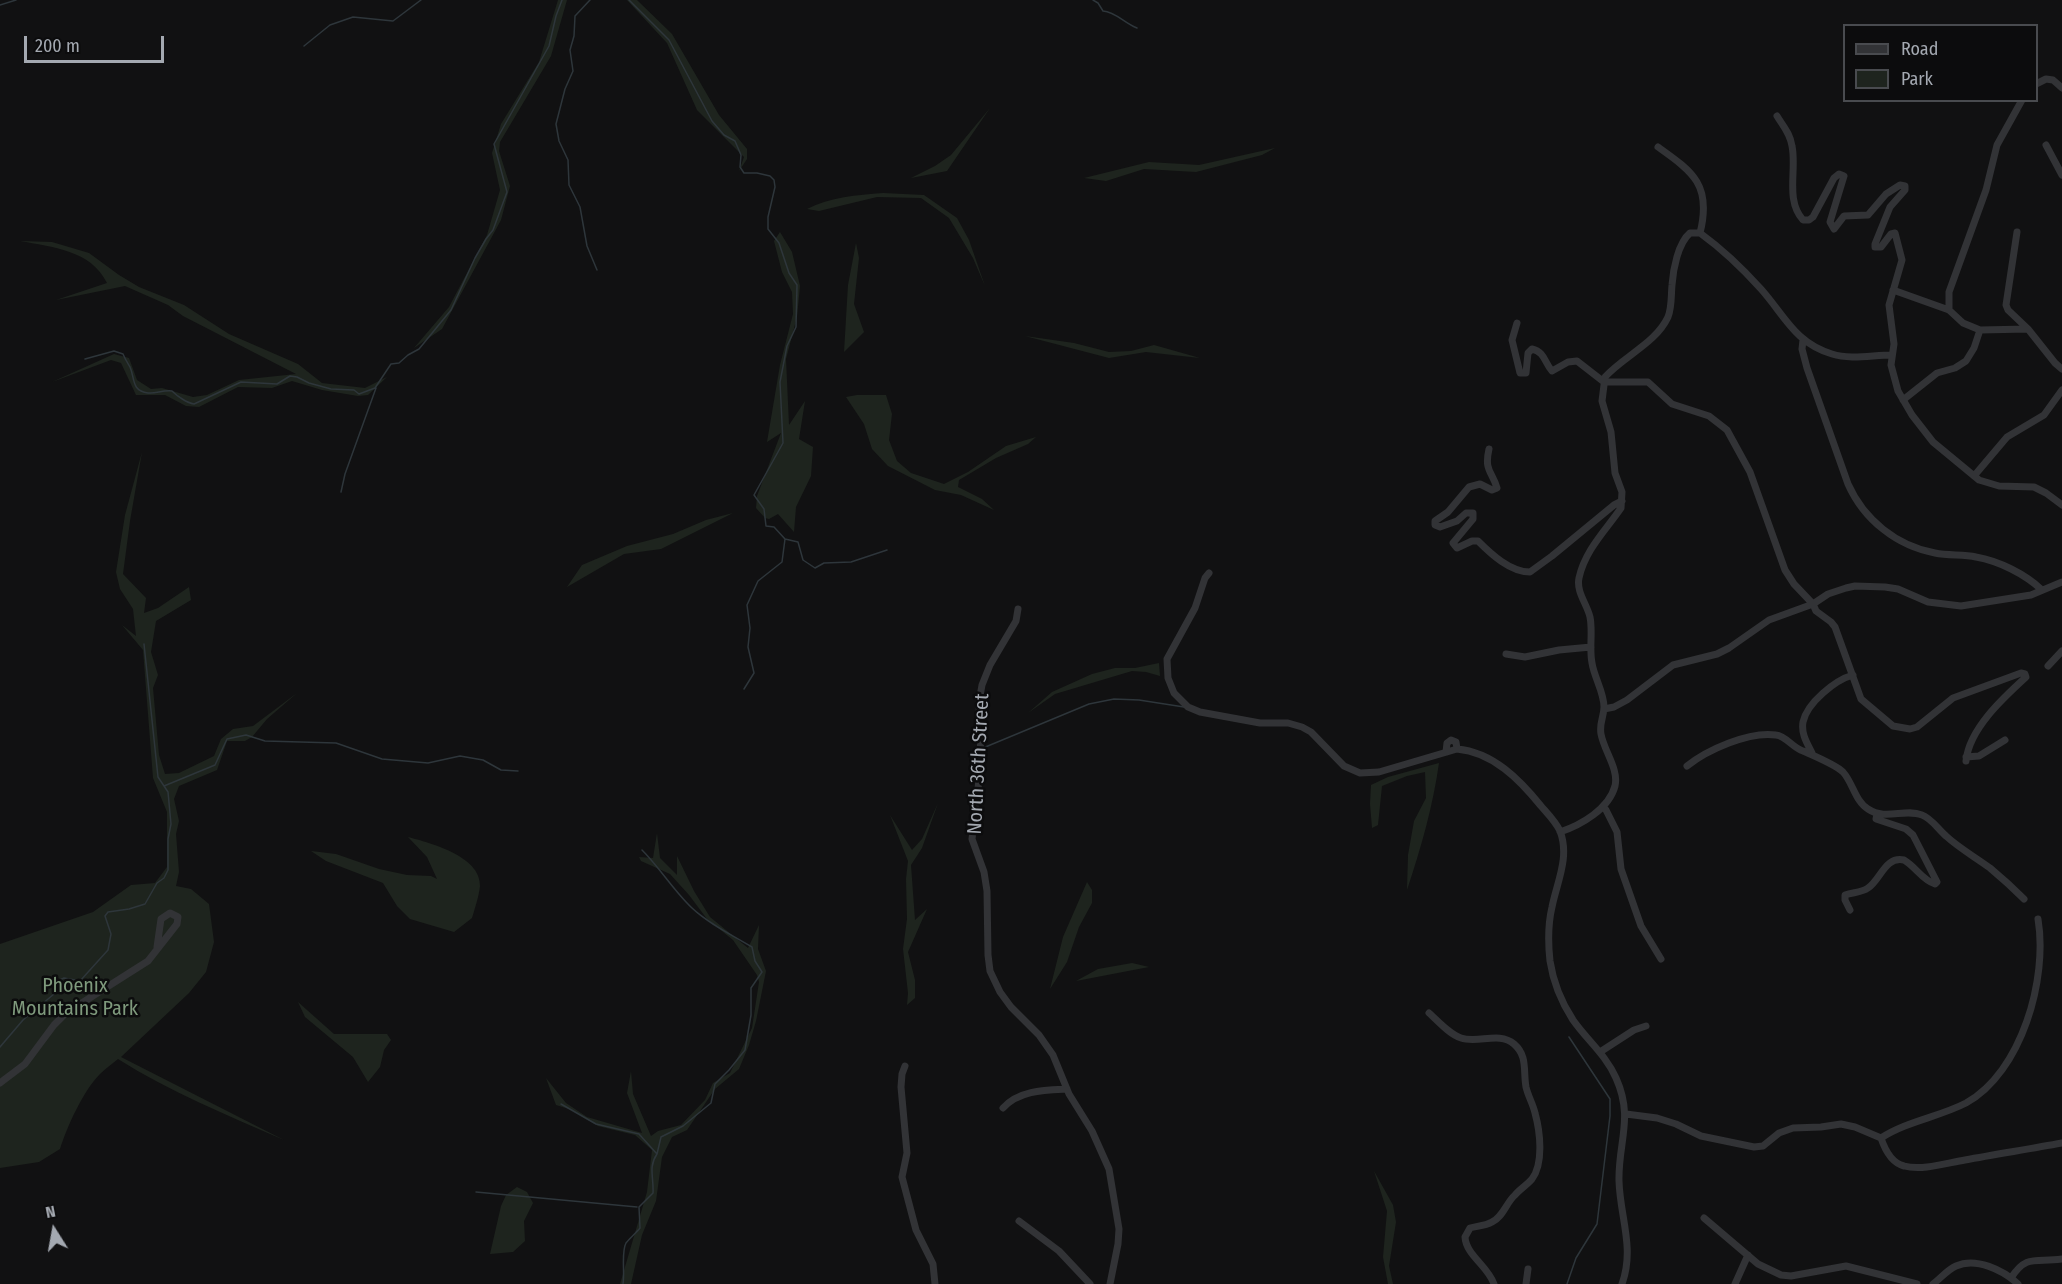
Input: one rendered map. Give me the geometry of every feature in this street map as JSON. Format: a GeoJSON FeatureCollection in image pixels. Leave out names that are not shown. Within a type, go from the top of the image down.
{"type":"FeatureCollection","features":[{"type":"Feature","properties":{"kind":"street"},"geometry":{"type":"LineString","coordinates":[[2038,83],[2046,79],[2053,80],[2062,88]]}},
{"type":"Feature","properties":{"kind":"street"},"geometry":{"type":"LineString","coordinates":[[1949,310],[1949,292],[1986,190],[1996,145],[2021,102]]}},
{"type":"Feature","properties":{"kind":"street"},"geometry":{"type":"LineString","coordinates":[[1777,116],[1787,130],[1791,142],[1794,162],[1793,201],[1803,220],[1813,217],[1836,175],[1844,176],[1830,222],[1834,229],[1844,216],[1868,215],[1894,188],[1900,184],[1905,186],[1905,190],[1890,207],[1875,241],[1875,247],[1883,245],[1891,234],[1895,233],[1902,260],[1889,305],[1894,336],[1891,365],[1893,378],[1903,400],[1925,433],[1974,476],[1992,485],[2026,485],[2039,489],[2062,505]]}},
{"type":"Feature","properties":{"kind":"street"},"geometry":{"type":"LineString","coordinates":[[2046,145],[2062,175]]}},
{"type":"Feature","properties":{"kind":"street"},"geometry":{"type":"LineString","coordinates":[[1658,147],[1685,166],[1697,180],[1703,194],[1704,217],[1700,232]]}},
{"type":"Feature","properties":{"kind":"street"},"geometry":{"type":"LineString","coordinates":[[1560,832],[1580,823],[1596,809],[1603,807],[1615,783],[1614,769],[1600,730],[1600,720],[1604,709],[1592,666],[1590,617],[1579,589],[1579,578],[1593,545],[1602,530],[1621,508],[1622,501],[1622,492],[1614,465],[1610,424],[1602,401],[1604,382],[1609,373],[1663,325],[1670,311],[1674,272],[1681,246],[1687,236],[1700,232],[1758,286],[1803,340],[1839,356],[1892,355]]}},
{"type":"Feature","properties":{"kind":"street"},"geometry":{"type":"LineString","coordinates":[[2016,232],[2006,305],[2062,369]]}},
{"type":"Feature","properties":{"kind":"street"},"geometry":{"type":"LineString","coordinates":[[1893,290],[1949,310],[1963,323],[1980,330],[2028,329]]}},
{"type":"Feature","properties":{"kind":"street"},"geometry":{"type":"LineString","coordinates":[[1933,304],[1949,292]]}},
{"type":"Feature","properties":{"kind":"street"},"geometry":{"type":"LineString","coordinates":[[1517,323],[1512,340],[1520,373],[1526,373],[1528,353],[1532,349],[1543,353],[1552,371],[1568,362],[1577,362],[1604,382],[1648,382],[1672,404],[1709,416],[1727,430],[1750,472],[1785,570],[1794,584],[1813,604],[1816,611],[1835,627],[1857,690],[1867,705],[1893,726],[1910,729],[1917,727],[1953,698],[2025,674],[1989,713],[1969,747],[1966,759],[1978,756],[2005,740]]}},
{"type":"Feature","properties":{"kind":"street"},"geometry":{"type":"LineString","coordinates":[[1903,400],[1937,373],[1955,368],[1966,361],[1974,348],[1980,330]]}},
{"type":"Feature","properties":{"kind":"street"},"geometry":{"type":"LineString","coordinates":[[1803,340],[1802,349],[1807,368],[1848,484],[1856,501],[1872,520],[1890,535],[1916,547],[1938,554],[1976,557],[1996,562],[2020,574],[2042,590]]}},
{"type":"Feature","properties":{"kind":"street"},"geometry":{"type":"LineString","coordinates":[[1974,476],[2012,433],[2044,415],[2062,390]]}},
{"type":"Feature","properties":{"kind":"street"},"geometry":{"type":"LineString","coordinates":[[1489,449],[1488,467],[1497,488],[1492,490],[1480,484],[1469,487],[1448,512],[1435,521],[1435,525],[1440,527],[1457,521],[1466,513],[1473,513],[1473,519],[1454,543],[1457,548],[1472,541],[1478,541],[1492,555],[1511,567],[1519,571],[1530,572],[1622,501]]}},
{"type":"Feature","properties":{"kind":"street"},"geometry":{"type":"LineString","coordinates":[[1209,573],[1205,578],[1195,608],[1167,659],[1168,678],[1174,693],[1188,707],[1200,712],[1260,723],[1288,723],[1302,727],[1311,732],[1344,766],[1360,773],[1380,772],[1457,749],[1468,750],[1489,759],[1511,773],[1542,807],[1560,832],[1564,854],[1550,917],[1550,959],[1557,987],[1569,1012],[1600,1052],[1616,1078],[1622,1093],[1626,1114],[1619,1169],[1620,1197],[1628,1246],[1628,1260],[1622,1284]]}},
{"type":"Feature","properties":{"kind":"street"},"geometry":{"type":"LineString","coordinates":[[1604,709],[1614,708],[1627,700],[1673,665],[1717,654],[1769,620],[1813,604],[1828,594],[1855,586],[1885,587],[1928,602],[1961,606],[2024,596],[2062,582]]}},
{"type":"Feature","properties":{"kind":"street","name":"North 36th Street"},"geometry":{"type":"LineString","coordinates":[[1018,609],[1016,621],[996,651],[982,685],[979,720],[981,763],[972,839],[984,872],[987,891],[987,955],[993,977],[1004,1000],[1033,1028],[1046,1045],[1106,1162],[1112,1181],[1119,1229],[1110,1284]]}},
{"type":"Feature","properties":{"kind":"street"},"geometry":{"type":"LineString","coordinates":[[1506,654],[1525,657],[1558,650],[1591,647]]}},
{"type":"Feature","properties":{"kind":"street"},"geometry":{"type":"LineString","coordinates":[[2048,666],[2062,651]]}},
{"type":"Feature","properties":{"kind":"street"},"geometry":{"type":"LineString","coordinates":[[1812,753],[1803,734],[1805,717],[1825,690],[1842,678],[1853,675]]}},
{"type":"Feature","properties":{"kind":"street"},"geometry":{"type":"LineString","coordinates":[[1687,766],[1696,759],[1731,742],[1778,735],[1802,751],[1812,753],[1841,770],[1860,802],[1877,814],[1922,815],[1946,836],[1998,874],[2024,899]]}},
{"type":"Feature","properties":{"kind":"street"},"geometry":{"type":"LineString","coordinates":[[1603,807],[1617,832],[1621,869],[1641,926],[1661,959]]}},
{"type":"Feature","properties":{"kind":"street"},"geometry":{"type":"LineString","coordinates":[[1850,910],[1845,896],[1868,888],[1894,861],[1904,860],[1927,881],[1932,884],[1936,882],[1913,835],[1906,829],[1876,819],[1877,814]]}},
{"type":"Feature","properties":{"kind":"street"},"geometry":{"type":"LineString","coordinates":[[0,1083],[25,1064],[63,1016],[148,961],[177,924],[178,917],[175,914],[170,913],[161,919],[157,947]]}},
{"type":"Feature","properties":{"kind":"street"},"geometry":{"type":"LineString","coordinates":[[1881,1138],[1894,1130],[1941,1115],[1968,1101],[2001,1072],[2031,1011],[2039,963],[2041,935],[2038,919]]}},
{"type":"Feature","properties":{"kind":"street"},"geometry":{"type":"LineString","coordinates":[[1429,1013],[1451,1033],[1461,1038],[1470,1040],[1500,1038],[1510,1041],[1518,1048],[1524,1060],[1526,1087],[1537,1121],[1539,1152],[1537,1169],[1532,1179],[1514,1195],[1499,1217],[1492,1222],[1470,1228],[1465,1237],[1466,1244],[1485,1267],[1494,1284]]}},
{"type":"Feature","properties":{"kind":"street"},"geometry":{"type":"LineString","coordinates":[[1600,1052],[1634,1030],[1646,1026]]}},
{"type":"Feature","properties":{"kind":"street"},"geometry":{"type":"LineString","coordinates":[[905,1066],[901,1087],[907,1153],[902,1177],[916,1230],[933,1264],[935,1284]]}},
{"type":"Feature","properties":{"kind":"street"},"geometry":{"type":"LineString","coordinates":[[1003,1108],[1007,1103],[1033,1092],[1067,1089]]}},
{"type":"Feature","properties":{"kind":"street"},"geometry":{"type":"LineString","coordinates":[[1626,1114],[1657,1118],[1701,1136],[1754,1147],[1763,1146],[1779,1133],[1792,1128],[1821,1128],[1841,1124],[1855,1126],[1881,1138],[1885,1149],[1894,1161],[1902,1166],[1911,1167],[1944,1164],[2062,1143]]}},
{"type":"Feature","properties":{"kind":"street"},"geometry":{"type":"LineString","coordinates":[[1704,1218],[1748,1255],[1781,1275],[1791,1276],[1846,1266],[1917,1284]]}},
{"type":"Feature","properties":{"kind":"street"},"geometry":{"type":"LineString","coordinates":[[1019,1221],[1059,1251],[1090,1284]]}},
{"type":"Feature","properties":{"kind":"street"},"geometry":{"type":"LineString","coordinates":[[1734,1284],[1748,1255]]}},
{"type":"Feature","properties":{"kind":"street"},"geometry":{"type":"LineString","coordinates":[[2010,1278],[2019,1265],[2030,1261],[2062,1259]]}},
{"type":"Feature","properties":{"kind":"street"},"geometry":{"type":"LineString","coordinates":[[1933,1284],[1954,1267],[1970,1263],[1992,1268],[2018,1284]]}},
{"type":"Feature","properties":{"kind":"street"},"geometry":{"type":"LineString","coordinates":[[1526,1284],[1528,1269]]}},
{"type":"Feature","properties":{"kind":"green space"},"geometry":{"type":"Polygon","coordinates":[[[558,0],[567,0],[551,56],[500,142],[499,151],[510,186],[501,220],[442,329],[414,348],[449,307],[487,235],[500,190],[492,153],[501,124],[539,62],[558,0]]]}},
{"type":"Feature","properties":{"kind":"green space"},"geometry":{"type":"Polygon","coordinates":[[[627,0],[637,0],[672,34],[719,115],[747,149],[747,159],[739,171],[744,157],[697,110],[667,43],[627,0]]]}},
{"type":"Feature","properties":{"kind":"green space"},"geometry":{"type":"Polygon","coordinates":[[[990,108],[947,171],[911,178],[951,155],[990,108]]]}},
{"type":"Feature","properties":{"kind":"green space"},"geometry":{"type":"Polygon","coordinates":[[[1275,148],[1262,155],[1196,172],[1144,169],[1106,181],[1084,178],[1149,162],[1199,165],[1275,148]]]}},
{"type":"Feature","properties":{"kind":"green space"},"geometry":{"type":"Polygon","coordinates":[[[883,193],[924,195],[957,218],[969,240],[985,286],[973,258],[949,218],[921,198],[877,197],[819,211],[807,209],[834,199],[883,193]]]}},
{"type":"Feature","properties":{"kind":"green space"},"geometry":{"type":"Polygon","coordinates":[[[780,232],[792,252],[800,286],[797,317],[786,359],[789,425],[805,401],[799,439],[813,447],[811,476],[796,507],[794,532],[778,514],[769,519],[765,518],[756,508],[757,496],[781,433],[767,442],[780,365],[793,314],[792,292],[782,272],[774,241],[780,232]]]}},
{"type":"Feature","properties":{"kind":"green space"},"geometry":{"type":"Polygon","coordinates":[[[20,241],[52,242],[89,253],[139,287],[184,305],[229,334],[298,364],[322,383],[365,388],[387,377],[368,395],[358,396],[322,390],[292,381],[272,388],[238,387],[199,407],[186,406],[165,395],[136,395],[121,363],[111,360],[52,382],[114,354],[129,358],[137,380],[151,389],[162,388],[193,397],[207,395],[239,380],[296,374],[183,316],[168,305],[125,286],[56,300],[107,283],[91,263],[81,257],[57,248],[20,241]]]}},
{"type":"Feature","properties":{"kind":"green space"},"geometry":{"type":"Polygon","coordinates":[[[856,243],[859,258],[854,304],[864,332],[844,352],[848,285],[856,243]]]}},
{"type":"Feature","properties":{"kind":"green space"},"geometry":{"type":"Polygon","coordinates":[[[1025,336],[1074,343],[1109,352],[1131,351],[1154,345],[1200,358],[1146,352],[1109,358],[1025,336]]]}},
{"type":"Feature","properties":{"kind":"green space"},"geometry":{"type":"Polygon","coordinates":[[[886,395],[892,414],[889,440],[897,461],[911,473],[944,484],[968,472],[1006,446],[1036,437],[1028,444],[996,458],[959,480],[958,487],[982,499],[994,510],[961,495],[935,490],[888,466],[872,449],[864,424],[846,397],[886,395]]]}},
{"type":"Feature","properties":{"kind":"green space","name":"Phoenix Mountains Park"},"geometry":{"type":"Polygon","coordinates":[[[142,452],[123,574],[146,598],[144,613],[158,608],[189,587],[191,600],[156,621],[151,652],[158,675],[153,688],[159,755],[165,774],[179,773],[214,756],[221,739],[233,729],[253,726],[297,693],[267,719],[252,737],[245,741],[227,741],[217,770],[179,786],[174,799],[179,821],[176,834],[179,872],[176,886],[191,889],[209,904],[214,942],[206,972],[189,993],[121,1057],[284,1140],[178,1093],[118,1059],[100,1074],[82,1099],[60,1149],[39,1162],[0,1168],[0,944],[93,912],[131,885],[155,883],[167,867],[167,812],[153,778],[143,650],[122,625],[136,636],[133,609],[120,589],[116,572],[125,515],[142,452]]]}},
{"type":"Feature","properties":{"kind":"green space"},"geometry":{"type":"Polygon","coordinates":[[[733,513],[661,549],[624,554],[567,587],[582,565],[627,546],[673,534],[706,520],[733,513]]]}},
{"type":"Feature","properties":{"kind":"green space"},"geometry":{"type":"Polygon","coordinates":[[[1159,663],[1160,676],[1132,671],[1055,694],[1028,713],[1052,692],[1092,674],[1115,668],[1135,668],[1159,663]]]}},
{"type":"Feature","properties":{"kind":"green space"},"geometry":{"type":"Polygon","coordinates":[[[1439,763],[1426,827],[1407,890],[1408,855],[1414,821],[1426,798],[1425,772],[1382,786],[1378,825],[1372,828],[1371,785],[1388,777],[1439,763]]]}},
{"type":"Feature","properties":{"kind":"green space"},"geometry":{"type":"Polygon","coordinates":[[[938,803],[922,848],[911,865],[915,920],[927,909],[908,952],[915,980],[915,998],[907,1005],[908,993],[903,949],[907,919],[908,861],[890,815],[912,850],[922,839],[938,803]]]}},
{"type":"Feature","properties":{"kind":"green space"},"geometry":{"type":"Polygon","coordinates":[[[657,833],[660,858],[677,875],[677,856],[710,917],[748,948],[759,925],[758,949],[766,971],[756,1021],[739,1069],[715,1089],[687,1130],[672,1137],[662,1157],[656,1201],[642,1235],[631,1284],[620,1284],[647,1192],[652,1150],[635,1135],[598,1126],[569,1109],[556,1105],[546,1078],[566,1103],[587,1117],[642,1133],[627,1093],[631,1071],[633,1094],[651,1136],[658,1131],[681,1125],[705,1100],[713,1083],[730,1073],[752,1028],[759,982],[757,975],[733,940],[707,919],[670,874],[641,861],[639,857],[653,858],[657,833]]]}},
{"type":"Feature","properties":{"kind":"green space"},"geometry":{"type":"Polygon","coordinates":[[[408,837],[453,852],[472,867],[478,876],[480,886],[472,918],[454,932],[410,919],[397,906],[383,883],[326,861],[311,851],[336,854],[379,869],[407,875],[431,876],[437,879],[427,857],[408,837]]]}},
{"type":"Feature","properties":{"kind":"green space"},"geometry":{"type":"Polygon","coordinates":[[[1087,882],[1092,890],[1092,903],[1079,927],[1067,962],[1050,989],[1063,937],[1087,882]]]}},
{"type":"Feature","properties":{"kind":"green space"},"geometry":{"type":"Polygon","coordinates":[[[1132,963],[1149,967],[1076,981],[1098,969],[1132,963]]]}},
{"type":"Feature","properties":{"kind":"green space"},"geometry":{"type":"Polygon","coordinates":[[[298,1002],[334,1034],[387,1034],[391,1040],[384,1050],[380,1067],[368,1082],[353,1057],[305,1017],[298,1002]]]}},
{"type":"Feature","properties":{"kind":"green space"},"geometry":{"type":"Polygon","coordinates":[[[1374,1171],[1393,1205],[1396,1222],[1389,1266],[1393,1284],[1388,1284],[1383,1257],[1387,1211],[1374,1171]]]}},
{"type":"Feature","properties":{"kind":"green space"},"geometry":{"type":"Polygon","coordinates":[[[517,1187],[527,1192],[533,1203],[524,1221],[525,1241],[513,1252],[490,1254],[501,1206],[506,1195],[517,1187]]]}},
{"type":"Feature","properties":{"kind":"waterway"},"geometry":{"type":"LineString","coordinates":[[0,5],[16,0]]}},
{"type":"Feature","properties":{"kind":"waterway"},"geometry":{"type":"LineString","coordinates":[[304,46],[330,25],[353,17],[393,21],[421,0]]}},
{"type":"Feature","properties":{"kind":"waterway"},"geometry":{"type":"LineString","coordinates":[[85,359],[114,351],[123,354],[139,390],[151,393],[172,391],[182,399],[194,404],[241,382],[277,384],[290,376],[331,389],[354,390],[359,394],[375,388],[391,364],[399,363],[419,349],[451,310],[475,258],[493,230],[507,192],[494,144],[549,46],[562,0]]}},
{"type":"Feature","properties":{"kind":"waterway"},"geometry":{"type":"LineString","coordinates":[[590,0],[575,16],[574,36],[570,50],[573,71],[565,89],[556,124],[559,141],[568,160],[569,185],[580,207],[587,246],[597,270]]}},
{"type":"Feature","properties":{"kind":"waterway"},"geometry":{"type":"LineString","coordinates":[[629,0],[669,40],[712,121],[724,135],[735,141],[741,155],[740,167],[744,173],[770,176],[774,180],[775,187],[768,217],[768,229],[779,243],[789,273],[797,285],[796,327],[787,346],[780,382],[783,443],[754,495],[764,509],[766,526],[774,527],[785,539],[782,562],[758,581],[747,605],[750,628],[748,647],[754,673],[744,689]]}},
{"type":"Feature","properties":{"kind":"waterway"},"geometry":{"type":"LineString","coordinates":[[1093,0],[1103,11],[1112,13],[1137,28]]}},
{"type":"Feature","properties":{"kind":"waterway"},"geometry":{"type":"LineString","coordinates":[[341,492],[345,474],[376,388]]}},
{"type":"Feature","properties":{"kind":"waterway"},"geometry":{"type":"LineString","coordinates":[[785,539],[798,542],[803,560],[815,568],[824,563],[851,562],[887,550]]}},
{"type":"Feature","properties":{"kind":"waterway"},"geometry":{"type":"LineString","coordinates":[[0,1047],[23,1020],[54,994],[53,983],[64,978],[80,981],[108,950],[111,934],[105,916],[108,912],[145,904],[157,883],[164,878],[168,870],[168,839],[171,824],[168,792],[158,777],[144,644]]}},
{"type":"Feature","properties":{"kind":"waterway"},"geometry":{"type":"LineString","coordinates":[[983,748],[1089,704],[1114,699],[1139,700],[1184,707]]}},
{"type":"Feature","properties":{"kind":"waterway"},"geometry":{"type":"LineString","coordinates":[[164,786],[215,765],[227,739],[246,735],[265,741],[336,743],[382,759],[428,763],[460,756],[483,760],[501,770],[518,771]]}},
{"type":"Feature","properties":{"kind":"waterway"},"geometry":{"type":"LineString","coordinates":[[642,850],[692,908],[713,924],[752,947],[755,961],[762,972],[751,988],[751,1015],[745,1050],[715,1084],[711,1103],[683,1126],[661,1137],[657,1154]]}},
{"type":"Feature","properties":{"kind":"waterway"},"geometry":{"type":"LineString","coordinates":[[1567,1284],[1576,1258],[1597,1224],[1610,1116],[1610,1099],[1569,1037]]}},
{"type":"Feature","properties":{"kind":"waterway"},"geometry":{"type":"LineString","coordinates":[[561,1104],[596,1124],[639,1134],[657,1154],[652,1168],[653,1193],[639,1207],[640,1228],[626,1243],[623,1257],[623,1284]]}},
{"type":"Feature","properties":{"kind":"waterway"},"geometry":{"type":"LineString","coordinates":[[476,1192],[637,1207]]}}]}
